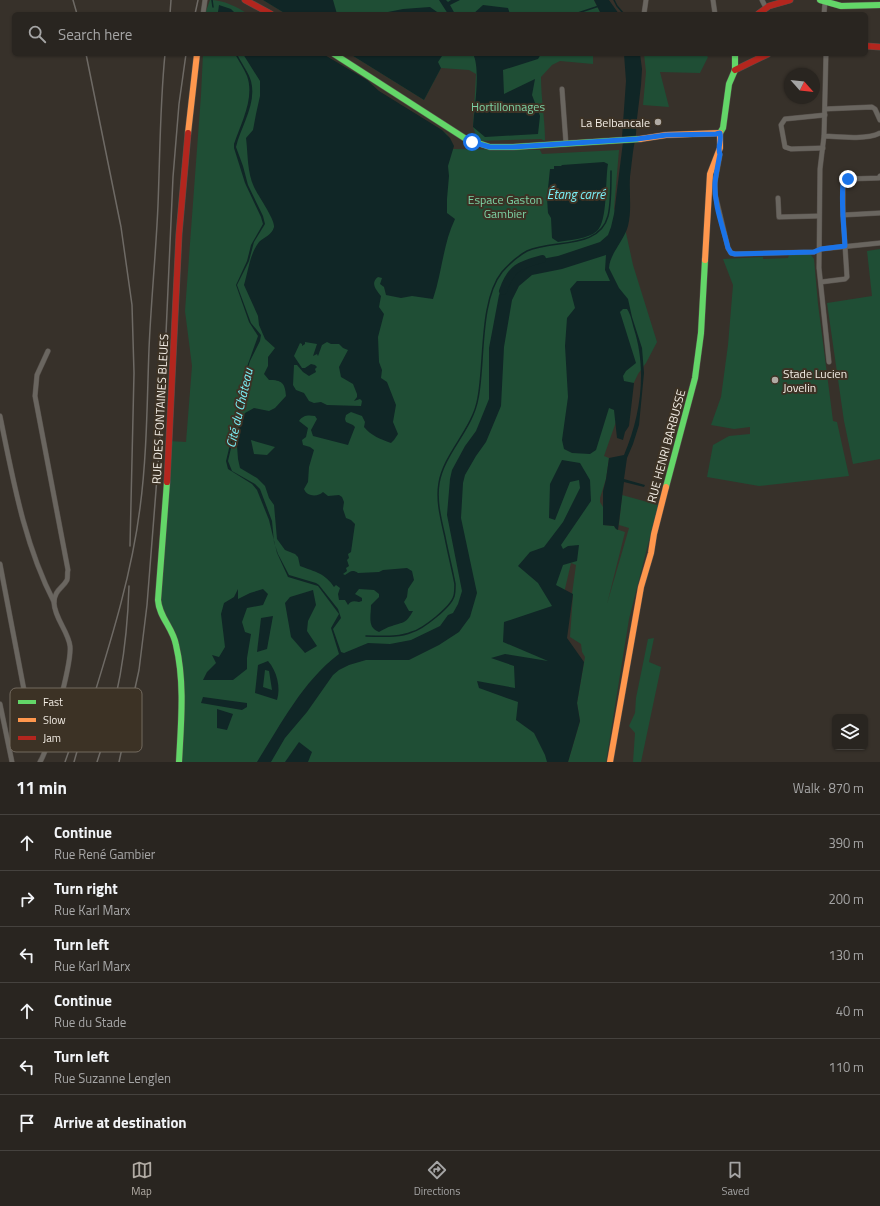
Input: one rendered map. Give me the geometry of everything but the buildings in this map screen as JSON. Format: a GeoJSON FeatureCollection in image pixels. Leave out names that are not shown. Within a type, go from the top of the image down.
{"type":"FeatureCollection","features":[{"type":"Feature","properties":{"kind":"street"},"geometry":{"type":"LineString","coordinates":[[203,12],[205,0]]}},
{"type":"Feature","properties":{"kind":"street"},"geometry":{"type":"LineString","coordinates":[[245,0],[268,12]]}},
{"type":"Feature","properties":{"kind":"street"},"geometry":{"type":"LineString","coordinates":[[644,12],[646,0]]}},
{"type":"Feature","properties":{"kind":"street"},"geometry":{"type":"LineString","coordinates":[[713,0],[715,12]]}},
{"type":"Feature","properties":{"kind":"street"},"geometry":{"type":"LineString","coordinates":[[762,0],[766,8]]}},
{"type":"Feature","properties":{"kind":"street"},"geometry":{"type":"LineString","coordinates":[[761,12],[775,4],[790,0]]}},
{"type":"Feature","properties":{"kind":"street"},"geometry":{"type":"LineString","coordinates":[[824,12],[822,1],[833,5],[849,7],[880,5]]}},
{"type":"Feature","properties":{"kind":"street"},"geometry":{"type":"LineString","coordinates":[[868,46],[880,47]]}},
{"type":"Feature","properties":{"kind":"street","name":"RUE DES FONTAINES BLEUES"},"geometry":{"type":"LineString","coordinates":[[179,762],[181,706],[180,672],[175,640],[160,611],[158,592],[167,491],[179,234],[184,164],[197,56]]}},
{"type":"Feature","properties":{"kind":"street"},"geometry":{"type":"LineString","coordinates":[[337,56],[419,110],[466,139],[478,144],[498,148],[637,139],[666,135],[720,133]]}},
{"type":"Feature","properties":{"kind":"street","name":"RUE HENRI BARBUSSE"},"geometry":{"type":"LineString","coordinates":[[610,762],[641,587],[695,378],[701,333],[710,174],[721,143],[720,133],[723,128],[729,84],[735,70],[735,56]]}},
{"type":"Feature","properties":{"kind":"street"},"geometry":{"type":"LineString","coordinates":[[735,70],[764,56]]}},
{"type":"Feature","properties":{"kind":"street"},"geometry":{"type":"LineString","coordinates":[[826,56],[824,136],[820,169],[819,268],[829,362]]}},
{"type":"Feature","properties":{"kind":"street"},"geometry":{"type":"LineString","coordinates":[[562,89],[566,144]]}},
{"type":"Feature","properties":{"kind":"street"},"geometry":{"type":"LineString","coordinates":[[825,109],[872,107],[875,109],[880,120]]}},
{"type":"Feature","properties":{"kind":"street"},"geometry":{"type":"LineString","coordinates":[[823,148],[791,150],[786,147],[781,125],[785,119],[825,115]]}},
{"type":"Feature","properties":{"kind":"street"},"geometry":{"type":"LineString","coordinates":[[824,136],[864,137],[877,135],[880,133]]}},
{"type":"Feature","properties":{"kind":"street"},"geometry":{"type":"LineString","coordinates":[[718,151],[720,154],[715,182],[715,194],[728,248],[731,253],[814,252],[845,246],[880,243]]}},
{"type":"Feature","properties":{"kind":"street"},"geometry":{"type":"LineString","coordinates":[[821,282],[845,279],[847,277],[843,215],[843,184],[848,179],[880,177],[880,184]]}},
{"type":"Feature","properties":{"kind":"street"},"geometry":{"type":"LineString","coordinates":[[778,198],[779,217],[819,216]]}},
{"type":"Feature","properties":{"kind":"street"},"geometry":{"type":"LineString","coordinates":[[843,215],[880,213]]}},
{"type":"Feature","properties":{"kind":"street"},"geometry":{"type":"LineString","coordinates":[[48,352],[37,375],[35,396],[68,570],[66,581],[59,589],[54,602]]}},
{"type":"Feature","properties":{"kind":"street"},"geometry":{"type":"LineString","coordinates":[[0,416],[19,509],[36,560],[54,602],[58,619],[70,647],[70,654],[63,688]]}},
{"type":"Feature","properties":{"kind":"street"},"geometry":{"type":"LineString","coordinates":[[0,564],[24,688]]}},
{"type":"Feature","properties":{"kind":"street"},"geometry":{"type":"LineString","coordinates":[[0,704],[12,762]]}},
{"type":"Feature","properties":{"kind":"street"},"geometry":{"type":"LineString","coordinates":[[40,762],[44,752]]}},
{"type":"Feature","properties":{"kind":"green space"},"geometry":{"type":"Polygon","coordinates":[[[210,0],[215,0],[235,6],[245,12],[206,12],[210,0]]]}},
{"type":"Feature","properties":{"kind":"green space"},"geometry":{"type":"Polygon","coordinates":[[[263,0],[594,0],[600,12],[283,12],[263,0]]]}},
{"type":"Feature","properties":{"kind":"green space","name":"Espace Gaston Gambier"},"geometry":{"type":"Polygon","coordinates":[[[203,56],[317,56],[447,134],[453,149],[540,150],[542,154],[619,150],[614,209],[623,219],[633,265],[657,342],[646,363],[638,374],[618,416],[604,456],[609,458],[606,479],[600,498],[600,502],[603,507],[603,525],[614,526],[616,529],[625,532],[607,604],[629,528],[619,525],[622,495],[658,505],[629,619],[606,762],[568,762],[580,721],[577,703],[585,657],[582,652],[581,644],[570,637],[572,594],[576,565],[571,563],[561,606],[561,762],[179,762],[181,706],[176,646],[158,603],[169,441],[186,442],[192,366],[185,311],[203,56]]]}},
{"type":"Feature","properties":{"kind":"green space","name":"Hortillonnages"},"geometry":{"type":"Polygon","coordinates":[[[353,56],[593,56],[593,64],[560,61],[552,65],[541,77],[545,141],[541,139],[478,141],[473,127],[476,74],[469,70],[441,68],[424,100],[353,56]]]}},
{"type":"Feature","properties":{"kind":"green space"},"geometry":{"type":"Polygon","coordinates":[[[644,56],[708,57],[700,73],[660,72],[669,107],[643,105],[646,72],[644,56]]]}},
{"type":"Feature","properties":{"kind":"green space"},"geometry":{"type":"Polygon","coordinates":[[[880,249],[880,459],[853,464],[844,421],[827,303],[872,296],[867,251],[880,249]]]}},
{"type":"Feature","properties":{"kind":"green space","name":"Stade Lucien Jovelin"},"geometry":{"type":"Polygon","coordinates":[[[789,255],[811,255],[814,259],[818,304],[833,421],[837,422],[849,476],[759,486],[707,477],[713,445],[729,436],[750,434],[750,427],[734,429],[711,425],[721,397],[728,345],[733,285],[723,259],[763,257],[763,259],[788,258],[789,255]]]}},
{"type":"Feature","properties":{"kind":"green space"},"geometry":{"type":"Polygon","coordinates":[[[654,638],[649,662],[661,667],[641,762],[633,762],[635,733],[629,726],[635,713],[636,698],[648,639],[654,638]]]}},
{"type":"Feature","properties":{"kind":"water"},"geometry":{"type":"Polygon","coordinates":[[[263,0],[333,0],[336,12],[283,12],[263,0]]]}},
{"type":"Feature","properties":{"kind":"water"},"geometry":{"type":"Polygon","coordinates":[[[439,0],[446,0],[448,2],[451,0],[460,0],[450,5],[454,12],[447,12],[439,0]]]}},
{"type":"Feature","properties":{"kind":"water"},"geometry":{"type":"Polygon","coordinates":[[[594,0],[609,0],[618,12],[600,12],[594,0]]]}},
{"type":"Feature","properties":{"kind":"water"},"geometry":{"type":"Polygon","coordinates":[[[219,5],[231,9],[234,12],[218,12],[219,5]]]}},
{"type":"Feature","properties":{"kind":"water"},"geometry":{"type":"Polygon","coordinates":[[[483,5],[508,8],[509,12],[475,12],[483,5]]]}},
{"type":"Feature","properties":{"kind":"water"},"geometry":{"type":"Polygon","coordinates":[[[430,7],[437,12],[388,12],[403,9],[430,7]]]}},
{"type":"Feature","properties":{"kind":"water"},"geometry":{"type":"Polygon","coordinates":[[[236,56],[238,56],[251,81],[252,98],[248,115],[236,147],[248,185],[263,216],[265,224],[254,242],[249,261],[237,285],[251,323],[261,335],[244,380],[241,405],[228,461],[232,471],[255,484],[260,489],[272,521],[274,540],[269,520],[257,490],[252,484],[228,469],[226,461],[239,407],[243,378],[258,336],[249,322],[236,285],[247,261],[251,245],[263,224],[245,183],[234,148],[248,102],[249,84],[243,68],[236,56]]]}},
{"type":"Feature","properties":{"kind":"water"},"geometry":{"type":"Polygon","coordinates":[[[244,56],[326,56],[367,80],[379,91],[442,130],[450,138],[454,146],[448,166],[449,176],[447,213],[455,219],[445,248],[439,279],[433,299],[412,296],[401,298],[386,295],[384,287],[380,284],[382,278],[378,277],[374,282],[376,289],[381,296],[379,307],[384,314],[378,337],[379,362],[382,370],[381,378],[387,382],[396,405],[393,422],[398,434],[391,443],[380,439],[364,427],[365,422],[362,416],[351,412],[346,415],[345,419],[346,422],[355,427],[348,445],[313,436],[311,430],[317,419],[315,416],[306,416],[299,421],[308,428],[306,437],[302,440],[303,445],[314,450],[309,467],[308,482],[304,489],[305,492],[310,495],[318,495],[323,492],[328,496],[339,495],[342,497],[344,502],[343,509],[346,518],[355,524],[351,552],[348,554],[349,558],[347,560],[349,566],[346,568],[347,571],[343,574],[345,575],[353,571],[358,573],[379,572],[383,570],[407,568],[412,571],[414,580],[408,589],[407,597],[404,602],[409,611],[413,611],[404,622],[388,627],[379,632],[371,625],[370,617],[371,605],[379,597],[379,594],[374,590],[359,589],[355,594],[362,598],[362,601],[355,601],[349,603],[348,605],[345,600],[339,600],[338,594],[340,588],[336,585],[334,587],[331,582],[323,576],[300,566],[298,557],[295,554],[285,550],[277,539],[274,505],[269,498],[265,486],[257,478],[240,468],[238,459],[236,432],[245,413],[254,408],[269,411],[275,408],[286,396],[285,388],[282,383],[269,380],[264,374],[268,366],[268,357],[275,348],[265,339],[259,325],[258,316],[244,285],[251,257],[256,246],[272,232],[274,227],[274,223],[269,213],[254,187],[248,163],[246,138],[253,130],[260,96],[260,81],[244,56]],[[305,342],[302,346],[300,343],[294,356],[302,368],[305,368],[311,364],[317,367],[315,369],[316,372],[309,376],[297,365],[294,365],[293,385],[296,390],[304,393],[309,401],[314,403],[321,402],[327,405],[361,406],[362,401],[360,399],[354,401],[357,394],[353,384],[341,377],[339,367],[348,350],[339,344],[331,344],[327,342],[322,345],[318,356],[317,354],[313,356],[317,344],[305,342]],[[251,440],[254,454],[267,455],[275,447],[251,440]]]}},
{"type":"Feature","properties":{"kind":"water"},"geometry":{"type":"Polygon","coordinates":[[[353,56],[442,56],[438,62],[441,68],[424,100],[353,56]]]}},
{"type":"Feature","properties":{"kind":"water"},"geometry":{"type":"Polygon","coordinates":[[[474,56],[540,56],[538,59],[503,70],[504,94],[535,79],[532,95],[540,116],[538,134],[485,137],[473,127],[477,79],[474,56]]]}},
{"type":"Feature","properties":{"kind":"water"},"geometry":{"type":"Polygon","coordinates":[[[624,56],[640,56],[642,69],[641,85],[630,177],[629,220],[626,231],[612,257],[609,268],[619,288],[628,299],[642,348],[644,373],[639,425],[627,458],[624,479],[645,485],[644,487],[624,482],[618,530],[614,526],[603,525],[603,491],[609,458],[624,455],[630,440],[638,408],[641,376],[638,345],[630,314],[627,309],[623,309],[620,312],[636,363],[626,371],[623,376],[624,381],[634,383],[629,426],[625,432],[623,440],[617,438],[614,410],[609,408],[596,450],[590,454],[572,453],[564,449],[562,440],[568,397],[565,346],[567,318],[575,308],[570,289],[577,281],[610,281],[605,270],[606,255],[562,269],[532,275],[519,286],[512,300],[504,347],[501,406],[486,442],[465,475],[463,483],[461,518],[477,593],[470,617],[459,632],[439,645],[409,660],[366,660],[349,665],[339,670],[333,675],[307,712],[285,738],[271,762],[257,762],[284,718],[304,690],[314,677],[339,654],[331,628],[339,614],[318,586],[288,577],[275,546],[289,575],[319,585],[338,609],[341,618],[333,629],[341,652],[344,653],[368,643],[390,644],[411,640],[440,626],[448,615],[453,613],[458,604],[462,591],[447,515],[450,479],[452,470],[465,446],[476,431],[489,399],[489,348],[499,295],[511,275],[526,264],[536,260],[558,256],[600,242],[608,235],[614,214],[623,142],[622,137],[626,81],[624,56]]]}},
{"type":"Feature","properties":{"kind":"water","name":"Étang carré"},"geometry":{"type":"Polygon","coordinates":[[[604,162],[608,164],[605,210],[601,226],[597,231],[589,236],[558,242],[552,238],[551,218],[548,213],[547,198],[550,169],[554,169],[554,166],[604,162]]]}},
{"type":"Feature","properties":{"kind":"water"},"geometry":{"type":"Polygon","coordinates":[[[562,460],[580,463],[590,480],[591,501],[561,545],[563,549],[568,546],[579,545],[577,561],[563,565],[556,585],[573,594],[567,638],[584,662],[577,703],[580,721],[568,762],[547,762],[534,733],[516,720],[518,702],[479,688],[477,681],[515,688],[514,666],[491,658],[505,654],[548,661],[503,642],[504,622],[552,606],[538,583],[518,566],[530,552],[544,547],[563,522],[580,488],[579,480],[570,482],[555,520],[549,518],[550,484],[562,460]]]}},
{"type":"Feature","properties":{"kind":"water"},"geometry":{"type":"Polygon","coordinates":[[[238,589],[238,599],[263,589],[268,594],[263,605],[247,608],[242,622],[245,632],[251,634],[247,658],[247,669],[233,680],[203,680],[207,672],[216,663],[212,655],[219,657],[225,647],[221,614],[224,603],[234,597],[238,589]]]}},
{"type":"Feature","properties":{"kind":"water"},"geometry":{"type":"Polygon","coordinates":[[[313,590],[316,605],[308,621],[307,631],[317,646],[305,653],[291,637],[285,603],[290,597],[313,590]]]}},
{"type":"Feature","properties":{"kind":"water"},"geometry":{"type":"Polygon","coordinates":[[[273,616],[267,649],[257,652],[261,618],[273,616]]]}},
{"type":"Feature","properties":{"kind":"water"},"geometry":{"type":"Polygon","coordinates":[[[268,661],[274,670],[279,690],[277,700],[255,693],[258,665],[268,661]],[[265,670],[263,687],[272,690],[269,671],[265,670]]]}},
{"type":"Feature","properties":{"kind":"water"},"geometry":{"type":"Polygon","coordinates":[[[203,697],[247,703],[247,707],[242,710],[201,703],[203,697]]]}},
{"type":"Feature","properties":{"kind":"water"},"geometry":{"type":"Polygon","coordinates":[[[217,709],[233,714],[227,730],[217,728],[217,709]]]}},
{"type":"Feature","properties":{"kind":"water"},"geometry":{"type":"Polygon","coordinates":[[[299,742],[312,752],[308,762],[285,762],[299,742]]]}},
{"type":"Feature","properties":{"kind":"waterway","name":"Cité du Château"},"geometry":{"type":"LineString","coordinates":[[212,0],[213,7]]}},
{"type":"Feature","properties":{"kind":"waterway"},"geometry":{"type":"LineString","coordinates":[[614,0],[622,12]]}},
{"type":"Feature","properties":{"kind":"waterway","name":"Cité du Château"},"geometry":{"type":"LineString","coordinates":[[581,12],[599,6]]}},
{"type":"Feature","properties":{"kind":"waterway"},"geometry":{"type":"LineString","coordinates":[[366,636],[395,636],[407,634],[417,630],[436,617],[452,601],[455,584],[439,510],[438,490],[446,461],[465,431],[475,409],[480,384],[486,315],[495,284],[502,272],[527,251],[538,247],[585,239],[595,234],[603,227],[609,211],[611,171]]}},
{"type":"Feature","properties":{"kind":"waterway"},"geometry":{"type":"LineString","coordinates":[[503,291],[509,277],[513,272],[527,263],[542,259]]}},
{"type":"Feature","properties":{"kind":"railway"},"geometry":{"type":"LineString","coordinates":[[73,0],[76,12]]}},
{"type":"Feature","properties":{"kind":"railway"},"geometry":{"type":"LineString","coordinates":[[170,12],[171,0]]}},
{"type":"Feature","properties":{"kind":"railway"},"geometry":{"type":"LineString","coordinates":[[195,12],[198,0]]}},
{"type":"Feature","properties":{"kind":"railway"},"geometry":{"type":"LineString","coordinates":[[86,56],[121,227],[132,305],[134,373],[130,546]]}},
{"type":"Feature","properties":{"kind":"railway"},"geometry":{"type":"LineString","coordinates":[[96,688],[121,604],[135,540],[140,508],[145,448],[165,56]]}},
{"type":"Feature","properties":{"kind":"railway"},"geometry":{"type":"LineString","coordinates":[[135,688],[139,670],[147,605],[163,401],[173,177],[179,104],[186,56]]}},
{"type":"Feature","properties":{"kind":"railway"},"geometry":{"type":"LineString","coordinates":[[118,688],[124,654],[129,586]]}},
{"type":"Feature","properties":{"kind":"railway"},"geometry":{"type":"LineString","coordinates":[[65,762],[69,752]]}},
{"type":"Feature","properties":{"kind":"railway"},"geometry":{"type":"LineString","coordinates":[[74,762],[77,752]]}},
{"type":"Feature","properties":{"kind":"railway"},"geometry":{"type":"LineString","coordinates":[[97,762],[100,752]]}},
{"type":"Feature","properties":{"kind":"railway"},"geometry":{"type":"LineString","coordinates":[[119,762],[121,752]]}},
{"type":"Feature","properties":{"kind":"traffic: fast"},"geometry":{"type":"LineString","coordinates":[[820,0],[841,6],[880,5]]}},
{"type":"Feature","properties":{"kind":"traffic: fast"},"geometry":{"type":"LineString","coordinates":[[337,56],[466,139],[490,147],[513,147],[640,139]]}},
{"type":"Feature","properties":{"kind":"traffic: fast"},"geometry":{"type":"LineString","coordinates":[[720,133],[723,128],[729,84],[735,70],[735,56]]}},
{"type":"Feature","properties":{"kind":"traffic: fast"},"geometry":{"type":"LineString","coordinates":[[666,487],[695,378],[701,333],[705,260]]}},
{"type":"Feature","properties":{"kind":"traffic: fast"},"geometry":{"type":"LineString","coordinates":[[167,482],[158,600],[161,612],[174,639],[181,674],[182,703],[179,762]]}},
{"type":"Feature","properties":{"kind":"traffic: slow"},"geometry":{"type":"LineString","coordinates":[[188,133],[197,56]]}},
{"type":"Feature","properties":{"kind":"traffic: slow"},"geometry":{"type":"LineString","coordinates":[[640,139],[666,135],[720,133]]}},
{"type":"Feature","properties":{"kind":"traffic: slow"},"geometry":{"type":"LineString","coordinates":[[705,260],[710,174],[720,148],[720,133]]}},
{"type":"Feature","properties":{"kind":"traffic: slow"},"geometry":{"type":"LineString","coordinates":[[610,762],[641,587],[651,553],[654,534],[666,487]]}},
{"type":"Feature","properties":{"kind":"traffic: jam"},"geometry":{"type":"LineString","coordinates":[[245,0],[267,12]]}},
{"type":"Feature","properties":{"kind":"traffic: jam"},"geometry":{"type":"LineString","coordinates":[[761,12],[769,6],[790,0]]}},
{"type":"Feature","properties":{"kind":"traffic: jam"},"geometry":{"type":"LineString","coordinates":[[868,46],[880,47]]}},
{"type":"Feature","properties":{"kind":"traffic: jam"},"geometry":{"type":"LineString","coordinates":[[735,70],[764,56]]}},
{"type":"Feature","properties":{"kind":"traffic: jam"},"geometry":{"type":"LineString","coordinates":[[167,482],[179,234],[188,133]]}},
{"type":"Feature","properties":{"kind":"place","name":"La Belbancale"},"geometry":{"type":"Point","coordinates":[658,122]}},
{"type":"Feature","properties":{"kind":"place","name":"Stade Lucien Jovelin"},"geometry":{"type":"Point","coordinates":[775,380]}},
{"type":"Feature","properties":{"kind":"route"},"geometry":{"type":"LineString","coordinates":[[472,142],[498,148],[637,139],[666,135],[720,133],[721,143],[718,151],[720,154],[715,182],[715,194],[728,248],[731,253],[735,254],[814,252],[821,249],[845,246],[843,184],[848,179]]}}]}
